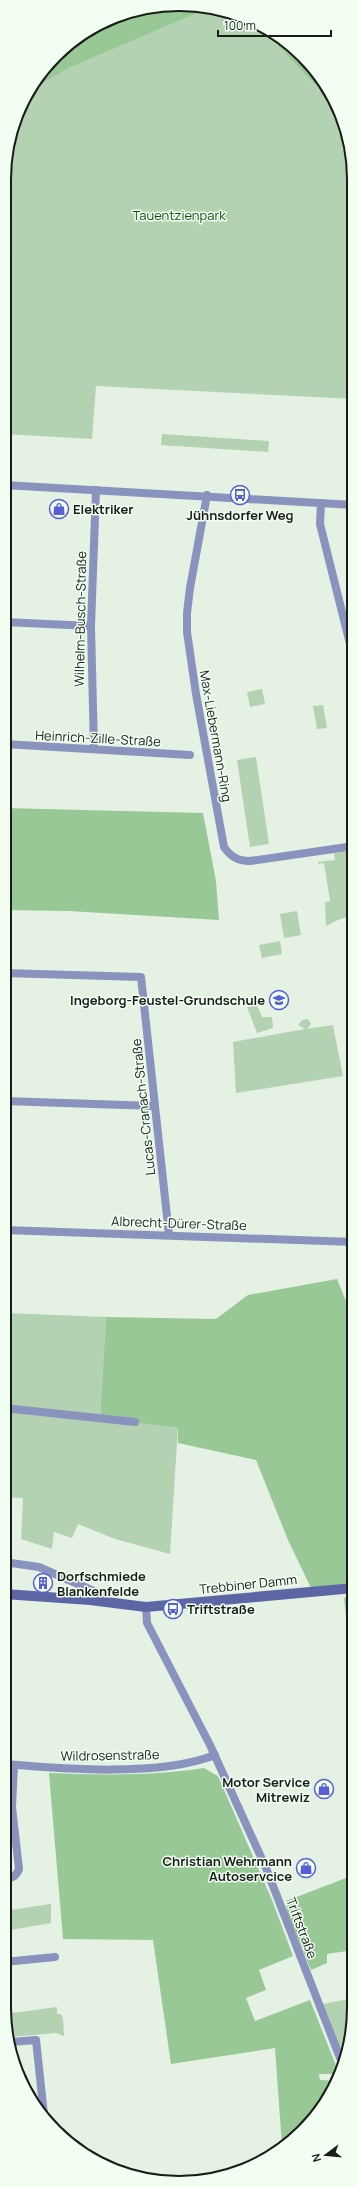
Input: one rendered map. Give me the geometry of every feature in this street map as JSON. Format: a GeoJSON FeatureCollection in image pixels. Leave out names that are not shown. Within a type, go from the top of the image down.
{"type":"FeatureCollection","features":[{"type":"Feature","properties":{"kind":"main road","name":"Trebbiner Damm"},"geometry":{"type":"LineString","coordinates":[[11,1595],[106,1602],[146,1607],[347,1589]]}},
{"type":"Feature","properties":{"kind":"street"},"geometry":{"type":"LineString","coordinates":[[11,485],[207,495],[347,505]]}},
{"type":"Feature","properties":{"kind":"street","name":"Wilhelm-Busch-Straße"},"geometry":{"type":"LineString","coordinates":[[94,748],[91,626],[96,490]]}},
{"type":"Feature","properties":{"kind":"street","name":"Max-Liebermann-Ring"},"geometry":{"type":"LineString","coordinates":[[207,495],[190,588],[187,613],[187,632],[196,694],[224,847],[230,855],[241,860],[250,861],[347,847]]}},
{"type":"Feature","properties":{"kind":"street"},"geometry":{"type":"LineString","coordinates":[[321,503],[320,524],[347,620]]}},
{"type":"Feature","properties":{"kind":"street"},"geometry":{"type":"LineString","coordinates":[[11,622],[91,626]]}},
{"type":"Feature","properties":{"kind":"street","name":"Heinrich-Zille-Straße"},"geometry":{"type":"LineString","coordinates":[[11,744],[94,748],[190,755]]}},
{"type":"Feature","properties":{"kind":"street","name":"Lucas-Cranach-Straße"},"geometry":{"type":"LineString","coordinates":[[11,973],[141,977],[169,1235]]}},
{"type":"Feature","properties":{"kind":"street"},"geometry":{"type":"LineString","coordinates":[[11,1101],[155,1106]]}},
{"type":"Feature","properties":{"kind":"street","name":"Albrecht-Dürer-Straße"},"geometry":{"type":"LineString","coordinates":[[11,1230],[347,1242]]}},
{"type":"Feature","properties":{"kind":"street"},"geometry":{"type":"LineString","coordinates":[[11,1409],[135,1422]]}},
{"type":"Feature","properties":{"kind":"street"},"geometry":{"type":"LineString","coordinates":[[11,1563],[39,1567],[102,1596],[106,1602]]}},
{"type":"Feature","properties":{"kind":"street","name":"Triftstraße"},"geometry":{"type":"LineString","coordinates":[[146,1607],[147,1623],[215,1755],[266,1868],[339,2057]]}},
{"type":"Feature","properties":{"kind":"street","name":"Wildrosenstraße"},"geometry":{"type":"LineString","coordinates":[[11,1765],[66,1768],[137,1769],[194,1763],[215,1755]]}},
{"type":"Feature","properties":{"kind":"street"},"geometry":{"type":"LineString","coordinates":[[11,1878],[17,1875],[18,1869],[12,1807],[14,1765]]}},
{"type":"Feature","properties":{"kind":"street"},"geometry":{"type":"LineString","coordinates":[[11,1961],[55,1957]]}},
{"type":"Feature","properties":{"kind":"street"},"geometry":{"type":"LineString","coordinates":[[14,2042],[36,2040],[43,2106]]}},
{"type":"Feature","properties":{"kind":"green space"},"geometry":{"type":"Polygon","coordinates":[[[157,12],[200,12],[69,68],[40,85],[60,60],[68,53],[86,39],[105,28],[125,20],[157,12]]]}},
{"type":"Feature","properties":{"kind":"green space","name":"Tauentzienpark"},"geometry":{"type":"Polygon","coordinates":[[[200,12],[233,20],[253,28],[271,39],[314,84],[318,84],[330,105],[338,125],[346,157],[347,399],[96,386],[92,439],[11,434],[12,157],[20,125],[28,105],[39,86],[69,68],[200,12]]]}},
{"type":"Feature","properties":{"kind":"green space"},"geometry":{"type":"Polygon","coordinates":[[[271,39],[298,60],[318,84],[314,84],[271,39]]]}},
{"type":"Feature","properties":{"kind":"green space"},"geometry":{"type":"Polygon","coordinates":[[[162,434],[269,441],[268,452],[161,445],[162,434]]]}},
{"type":"Feature","properties":{"kind":"green space"},"geometry":{"type":"Polygon","coordinates":[[[262,689],[265,704],[250,707],[247,692],[262,689]]]}},
{"type":"Feature","properties":{"kind":"green space"},"geometry":{"type":"Polygon","coordinates":[[[323,705],[327,728],[317,729],[313,706],[323,705]]]}},
{"type":"Feature","properties":{"kind":"green space"},"geometry":{"type":"Polygon","coordinates":[[[256,757],[269,844],[250,847],[237,760],[256,757]]]}},
{"type":"Feature","properties":{"kind":"green space"},"geometry":{"type":"Polygon","coordinates":[[[11,808],[203,813],[216,881],[219,920],[69,911],[11,910],[11,808]]]}},
{"type":"Feature","properties":{"kind":"green space"},"geometry":{"type":"Polygon","coordinates":[[[347,851],[347,918],[340,919],[326,926],[325,902],[330,901],[324,863],[318,864],[318,862],[335,860],[334,853],[347,851]]]}},
{"type":"Feature","properties":{"kind":"green space"},"geometry":{"type":"Polygon","coordinates":[[[297,911],[301,935],[284,938],[280,914],[297,911]]]}},
{"type":"Feature","properties":{"kind":"green space"},"geometry":{"type":"Polygon","coordinates":[[[280,941],[282,954],[262,958],[259,945],[280,941]]]}},
{"type":"Feature","properties":{"kind":"green space"},"geometry":{"type":"Polygon","coordinates":[[[257,1005],[262,1017],[272,1017],[273,1028],[257,1033],[247,1007],[257,1005]]]}},
{"type":"Feature","properties":{"kind":"green space"},"geometry":{"type":"Polygon","coordinates":[[[308,1019],[311,1024],[307,1029],[333,1025],[343,1076],[236,1093],[233,1042],[305,1029],[298,1025],[302,1020],[308,1019]]]}},
{"type":"Feature","properties":{"kind":"green space"},"geometry":{"type":"Polygon","coordinates":[[[337,1279],[347,1304],[347,1584],[311,1588],[288,1540],[256,1460],[178,1443],[178,1428],[100,1418],[106,1317],[216,1319],[248,1295],[337,1279]]]}},
{"type":"Feature","properties":{"kind":"green space"},"geometry":{"type":"Polygon","coordinates":[[[11,1313],[106,1317],[100,1418],[178,1428],[170,1554],[115,1539],[78,1524],[72,1538],[54,1532],[52,1549],[21,1539],[23,1498],[11,1497],[11,1313]]]}},
{"type":"Feature","properties":{"kind":"green space"},"geometry":{"type":"Polygon","coordinates":[[[347,1597],[347,1625],[344,1598],[347,1597]]]}},
{"type":"Feature","properties":{"kind":"green space"},"geometry":{"type":"Polygon","coordinates":[[[204,1768],[218,1776],[272,1900],[293,1956],[259,1970],[266,1990],[246,1998],[255,2021],[310,2000],[336,2066],[333,2074],[319,2074],[320,2080],[331,2081],[330,2082],[319,2101],[305,2119],[282,2141],[275,2048],[171,2064],[153,1940],[63,1939],[49,1773],[126,1774],[185,1771],[204,1768]]]}},
{"type":"Feature","properties":{"kind":"green space"},"geometry":{"type":"Polygon","coordinates":[[[347,1878],[347,1951],[327,1954],[327,1963],[311,1970],[287,1913],[286,1901],[347,1878]]]}},
{"type":"Feature","properties":{"kind":"green space"},"geometry":{"type":"Polygon","coordinates":[[[51,1904],[51,1923],[11,1930],[11,1910],[51,1904]]]}},
{"type":"Feature","properties":{"kind":"green space"},"geometry":{"type":"Polygon","coordinates":[[[347,1999],[346,2030],[341,2052],[323,2004],[347,1999]]]}},
{"type":"Feature","properties":{"kind":"green space"},"geometry":{"type":"Polygon","coordinates":[[[57,2007],[57,2014],[61,2014],[63,2018],[64,2036],[56,2033],[13,2037],[11,2013],[57,2007]]]}},
{"type":"Feature","properties":{"kind":"place","name":"Jühnsdorfer Weg"},"geometry":{"type":"Point","coordinates":[240,495]}},
{"type":"Feature","properties":{"kind":"place","name":"Elektriker"},"geometry":{"type":"Point","coordinates":[59,509]}},
{"type":"Feature","properties":{"kind":"place","name":"Ingeborg-Feustel-Grundschule"},"geometry":{"type":"Point","coordinates":[279,1000]}},
{"type":"Feature","properties":{"kind":"place","name":"Dorfschmiede Blankenfelde"},"geometry":{"type":"Point","coordinates":[43,1583]}},
{"type":"Feature","properties":{"kind":"place","name":"Triftstraße"},"geometry":{"type":"Point","coordinates":[173,1609]}},
{"type":"Feature","properties":{"kind":"place","name":"Motor Service Mitrewiz"},"geometry":{"type":"Point","coordinates":[324,1789]}},
{"type":"Feature","properties":{"kind":"place","name":"Christian Wehrmann Autoservcice"},"geometry":{"type":"Point","coordinates":[306,1868]}}]}
